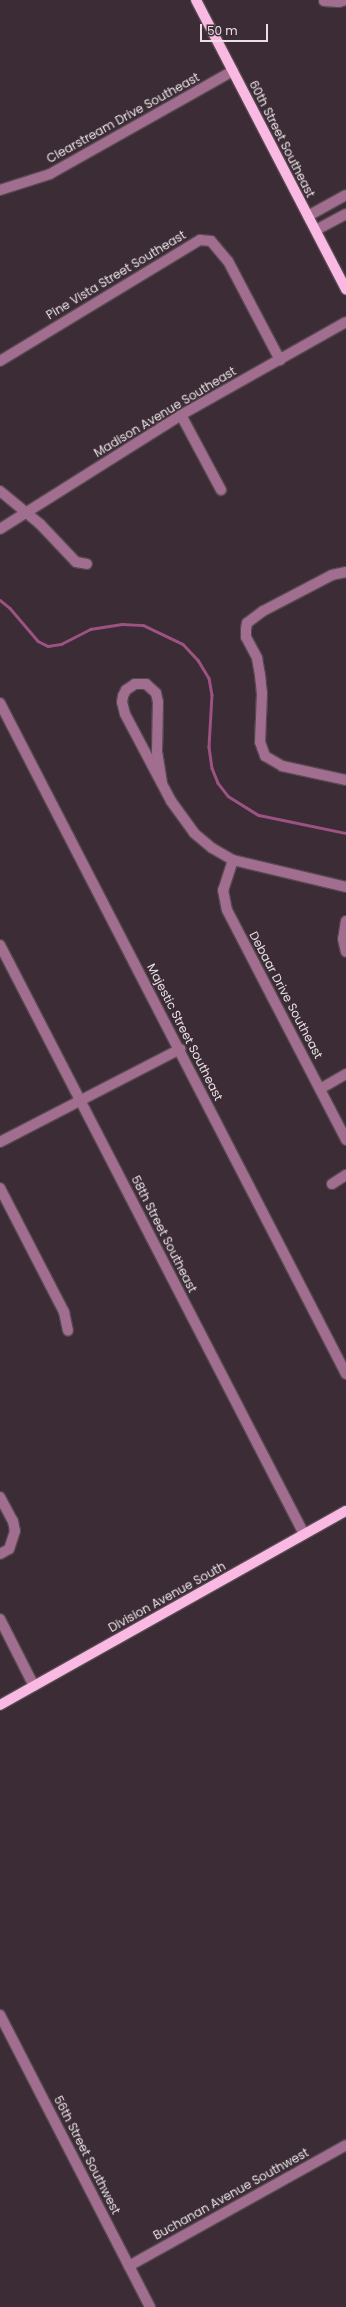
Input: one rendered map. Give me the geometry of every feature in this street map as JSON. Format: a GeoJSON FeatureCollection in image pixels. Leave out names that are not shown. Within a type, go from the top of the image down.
{"type":"FeatureCollection","features":[{"type":"Feature","properties":{"kind":"main road","name":"60th Street Southeast"},"geometry":{"type":"LineString","coordinates":[[196,0],[346,289]]}},
{"type":"Feature","properties":{"kind":"main road","name":"Division Avenue South"},"geometry":{"type":"LineString","coordinates":[[0,1705],[346,1511]]}},
{"type":"Feature","properties":{"kind":"street"},"geometry":{"type":"LineString","coordinates":[[324,1],[339,2],[345,0]]}},
{"type":"Feature","properties":{"kind":"street","name":"Clearstream Drive Southeast"},"geometry":{"type":"LineString","coordinates":[[0,190],[50,174],[232,71]]}},
{"type":"Feature","properties":{"kind":"street"},"geometry":{"type":"LineString","coordinates":[[308,216],[346,195]]}},
{"type":"Feature","properties":{"kind":"street"},"geometry":{"type":"LineString","coordinates":[[316,230],[346,214]]}},
{"type":"Feature","properties":{"kind":"street","name":"Pine Vista Street Southeast"},"geometry":{"type":"LineString","coordinates":[[0,361],[200,240],[210,241],[228,260],[280,360]]}},
{"type":"Feature","properties":{"kind":"street","name":"Madison Avenue Southeast"},"geometry":{"type":"LineString","coordinates":[[0,529],[181,415],[346,322]]}},
{"type":"Feature","properties":{"kind":"street"},"geometry":{"type":"LineString","coordinates":[[181,415],[222,490]]}},
{"type":"Feature","properties":{"kind":"street"},"geometry":{"type":"LineString","coordinates":[[0,491],[26,512],[76,562],[87,564]]}},
{"type":"Feature","properties":{"kind":"street"},"geometry":{"type":"LineString","coordinates":[[345,571],[263,611],[247,623],[246,637],[257,658],[260,675],[262,693],[260,742],[266,756],[282,766],[346,780]]}},
{"type":"Feature","properties":{"kind":"street"},"geometry":{"type":"LineString","coordinates":[[162,783],[157,753],[158,702],[156,693],[146,684],[136,684],[126,690],[123,696],[122,702],[125,714],[170,800],[194,833],[212,848],[233,860],[346,886]]}},
{"type":"Feature","properties":{"kind":"street","name":"Majestic Street Southeast"},"geometry":{"type":"LineString","coordinates":[[0,703],[180,1049],[346,1374]]}},
{"type":"Feature","properties":{"kind":"street","name":"Debaar Drive Southeast"},"geometry":{"type":"LineString","coordinates":[[233,860],[223,890],[227,910],[346,1140]]}},
{"type":"Feature","properties":{"kind":"street"},"geometry":{"type":"LineString","coordinates":[[346,921],[343,939],[346,952]]}},
{"type":"Feature","properties":{"kind":"street","name":"58th Street Southeast"},"geometry":{"type":"LineString","coordinates":[[0,944],[304,1534]]}},
{"type":"Feature","properties":{"kind":"street"},"geometry":{"type":"LineString","coordinates":[[0,1142],[180,1049]]}},
{"type":"Feature","properties":{"kind":"street"},"geometry":{"type":"LineString","coordinates":[[320,1089],[346,1074]]}},
{"type":"Feature","properties":{"kind":"street"},"geometry":{"type":"LineString","coordinates":[[332,1184],[346,1175]]}},
{"type":"Feature","properties":{"kind":"street"},"geometry":{"type":"LineString","coordinates":[[0,1188],[64,1312],[68,1331]]}},
{"type":"Feature","properties":{"kind":"street"},"geometry":{"type":"LineString","coordinates":[[0,1497],[13,1520],[14,1531],[8,1549],[0,1554]]}},
{"type":"Feature","properties":{"kind":"street"},"geometry":{"type":"LineString","coordinates":[[0,1619],[34,1686]]}},
{"type":"Feature","properties":{"kind":"street","name":"56th Street Southwest"},"geometry":{"type":"LineString","coordinates":[[0,2014],[150,2307]]}},
{"type":"Feature","properties":{"kind":"street","name":"Buchanan Avenue Southwest"},"geometry":{"type":"LineString","coordinates":[[129,2266],[346,2145]]}},
{"type":"Feature","properties":{"kind":"waterway"},"geometry":{"type":"LineString","coordinates":[[0,600],[10,608],[38,641],[48,646],[61,644],[90,629],[122,624],[143,625],[183,644],[198,660],[209,678],[212,695],[209,747],[212,768],[218,783],[228,796],[259,815],[346,833]]}}]}
